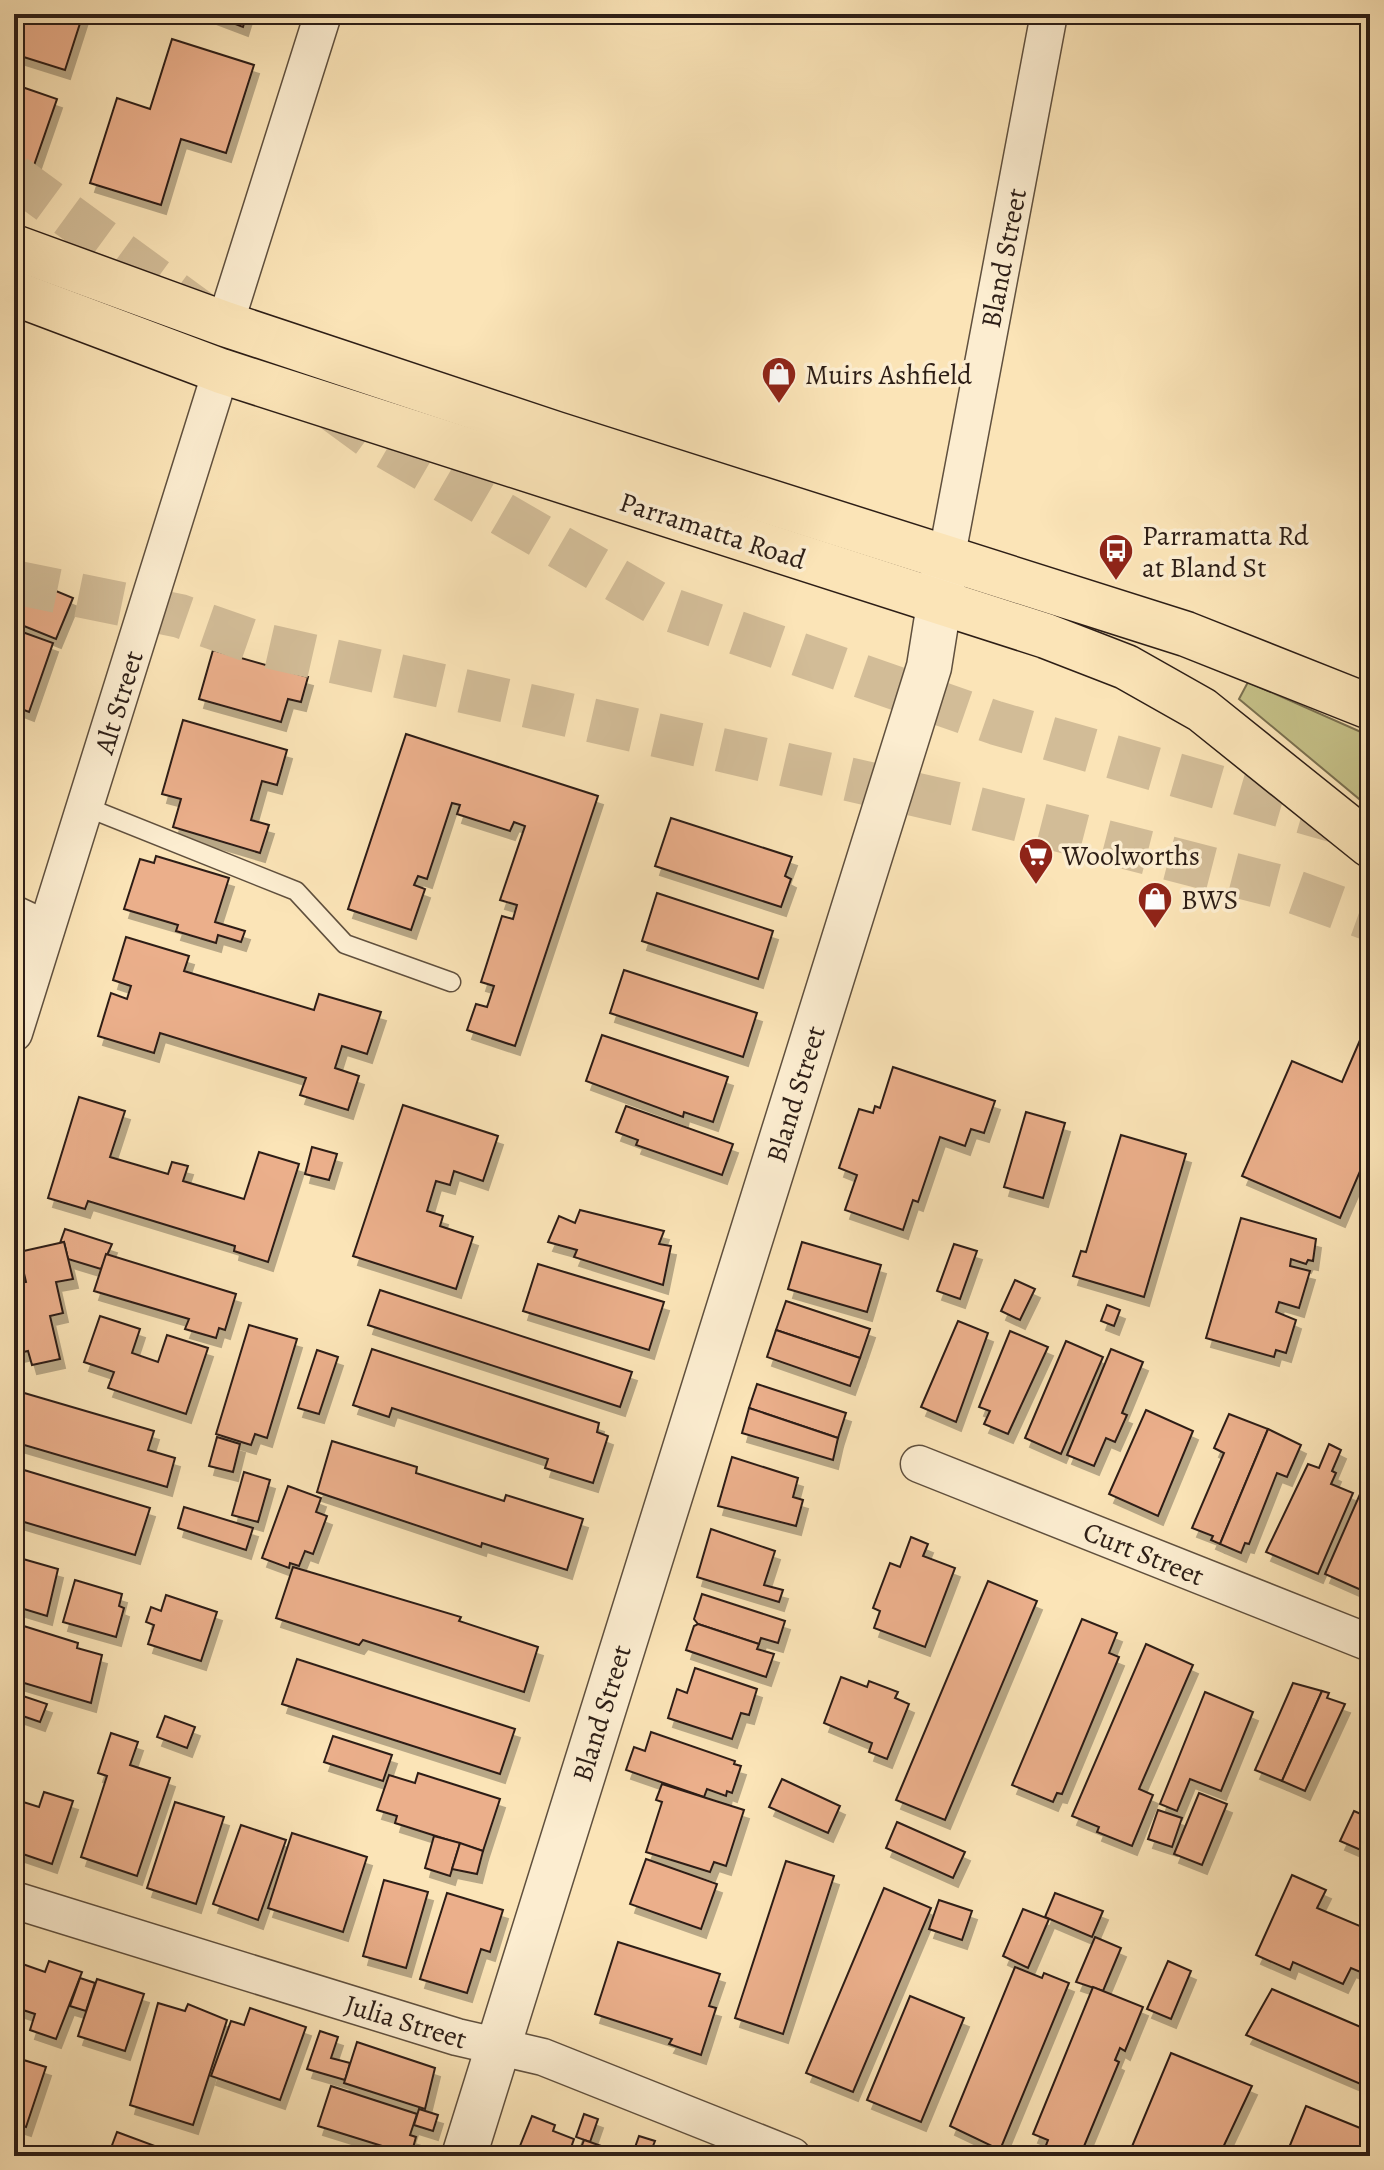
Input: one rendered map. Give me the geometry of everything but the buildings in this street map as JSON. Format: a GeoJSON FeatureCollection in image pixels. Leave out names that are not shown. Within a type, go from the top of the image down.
{"type":"FeatureCollection","features":[{"type":"Feature","properties":{"kind":"main road","name":"Parramatta Road"},"geometry":{"type":"LineString","coordinates":[[14,247],[225,324],[946,560],[1186,634],[1370,707]]}},
{"type":"Feature","properties":{"kind":"main road","name":"Parramatta Road"},"geometry":{"type":"LineString","coordinates":[[14,293],[221,371],[1087,651],[1176,694],[1257,751],[1370,845]]}},
{"type":"Feature","properties":{"kind":"street"},"geometry":{"type":"LineString","coordinates":[[225,324],[323,14]]}},
{"type":"Feature","properties":{"kind":"street","name":"Bland Street"},"geometry":{"type":"LineString","coordinates":[[464,2156],[929,667],[946,560],[1049,14]]}},
{"type":"Feature","properties":{"kind":"street","name":"Alt Street"},"geometry":{"type":"LineString","coordinates":[[14,1033],[221,371]]}},
{"type":"Feature","properties":{"kind":"street"},"geometry":{"type":"LineString","coordinates":[[14,914],[46,929]]}},
{"type":"Feature","properties":{"kind":"street","name":"Curt Street"},"geometry":{"type":"LineString","coordinates":[[919,1464],[1370,1643]]}},
{"type":"Feature","properties":{"kind":"street","name":"Julia Street"},"geometry":{"type":"LineString","coordinates":[[14,1900],[497,2047],[543,2057],[792,2156]]}},
{"type":"Feature","properties":{"kind":"lane"},"geometry":{"type":"LineString","coordinates":[[86,807],[296,891],[345,944],[451,982]]}},
{"type":"Feature","properties":{"kind":"shaded area"},"geometry":{"type":"Polygon","coordinates":[[[1248,682],[1370,736],[1370,808],[1239,699],[1248,682]]]}},
{"type":"Feature","properties":{"kind":"tunnel"},"geometry":{"type":"LineString","coordinates":[[14,176],[376,441],[663,607],[996,723],[1346,824]]}},
{"type":"Feature","properties":{"kind":"tunnel"},"geometry":{"type":"LineString","coordinates":[[14,582],[180,616],[263,645],[970,807],[1281,887],[1370,919]]}},
{"type":"Feature","properties":{"kind":"place","name":"Muirs Ashfield"},"geometry":{"type":"Point","coordinates":[779,405]}},
{"type":"Feature","properties":{"kind":"place","name":"Parramatta Rd at Bland St"},"geometry":{"type":"Point","coordinates":[1116,582]}},
{"type":"Feature","properties":{"kind":"place","name":"Woolworths"},"geometry":{"type":"Point","coordinates":[1036,886]}},
{"type":"Feature","properties":{"kind":"place","name":"BWS"},"geometry":{"type":"Point","coordinates":[1155,930]}}]}
